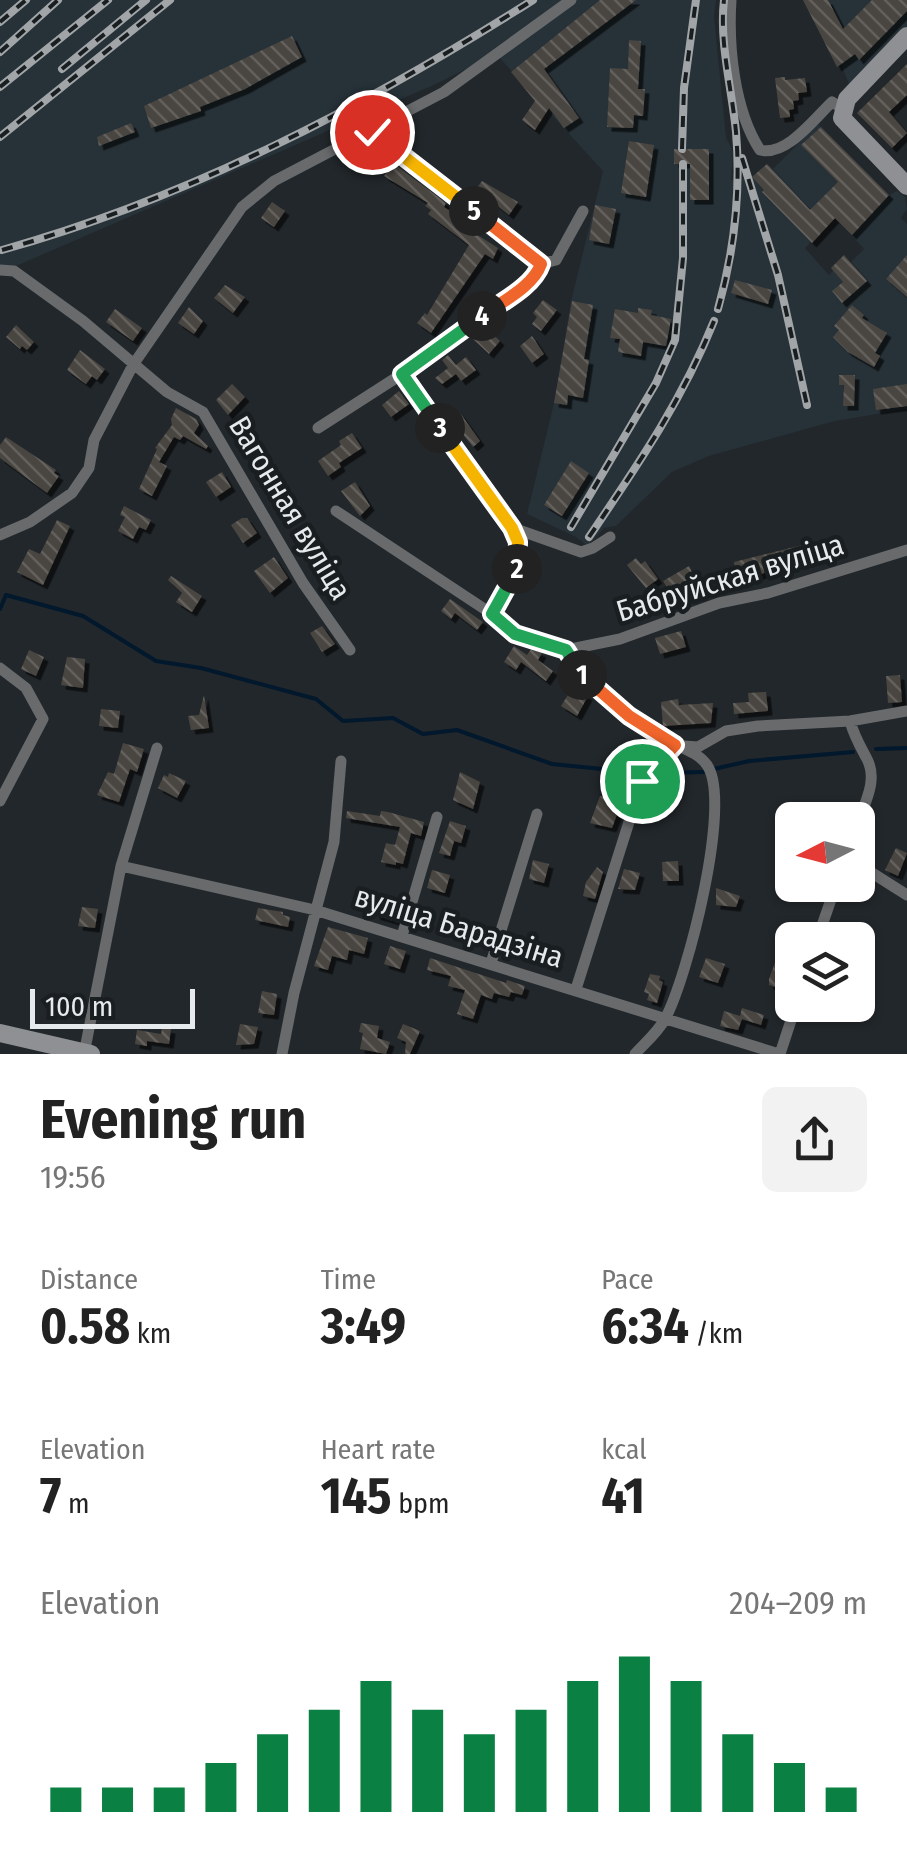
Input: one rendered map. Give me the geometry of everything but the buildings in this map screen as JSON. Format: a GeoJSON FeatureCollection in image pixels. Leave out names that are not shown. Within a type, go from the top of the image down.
{"type":"FeatureCollection","features":[{"type":"Feature","properties":{"kind":"main road"},"geometry":{"type":"LineString","coordinates":[[907,36],[847,99],[842,113],[907,186]]}},
{"type":"Feature","properties":{"kind":"main road"},"geometry":{"type":"LineString","coordinates":[[0,1033],[86,1054]]}},
{"type":"Feature","properties":{"kind":"street"},"geometry":{"type":"LineString","coordinates":[[0,535],[30,522],[72,493],[89,468],[94,440],[133,365],[242,207],[274,181],[444,92],[571,0]]}},
{"type":"Feature","properties":{"kind":"street"},"geometry":{"type":"LineString","coordinates":[[732,0],[730,21],[742,108],[760,150],[782,148],[832,102],[842,113]]}},
{"type":"Feature","properties":{"kind":"street"},"geometry":{"type":"LineString","coordinates":[[372,132],[541,264]]}},
{"type":"Feature","properties":{"kind":"street"},"geometry":{"type":"LineString","coordinates":[[541,264],[556,260],[583,211]]}},
{"type":"Feature","properties":{"kind":"street"},"geometry":{"type":"LineString","coordinates":[[318,428],[402,374],[522,287],[539,272],[541,264]]}},
{"type":"Feature","properties":{"kind":"street","name":"Вагонная вуліца"},"geometry":{"type":"LineString","coordinates":[[0,270],[14,271],[167,392],[203,412],[302,583],[350,650]]}},
{"type":"Feature","properties":{"kind":"street"},"geometry":{"type":"LineString","coordinates":[[402,374],[512,528],[518,542],[516,574],[492,614]]}},
{"type":"Feature","properties":{"kind":"street","name":"Бабруйская вуліца"},"geometry":{"type":"LineString","coordinates":[[336,511],[492,614],[515,634],[566,650],[620,639],[719,604],[907,550]]}},
{"type":"Feature","properties":{"kind":"street"},"geometry":{"type":"LineString","coordinates":[[512,528],[581,552],[610,537]]}},
{"type":"Feature","properties":{"kind":"street"},"geometry":{"type":"LineString","coordinates":[[566,650],[587,681],[605,697],[706,762],[713,778],[714,806],[702,904],[686,966],[664,1020],[635,1054]]}},
{"type":"Feature","properties":{"kind":"street"},"geometry":{"type":"LineString","coordinates":[[0,668],[26,688],[43,719],[0,800]]}},
{"type":"Feature","properties":{"kind":"street"},"geometry":{"type":"LineString","coordinates":[[675,745],[698,747],[726,731],[758,726],[850,721],[907,711]]}},
{"type":"Feature","properties":{"kind":"street"},"geometry":{"type":"LineString","coordinates":[[850,721],[873,780],[865,802]]}},
{"type":"Feature","properties":{"kind":"street"},"geometry":{"type":"LineString","coordinates":[[576,989],[642,781],[675,745]]}},
{"type":"Feature","properties":{"kind":"street"},"geometry":{"type":"LineString","coordinates":[[86,1054],[121,866],[158,748]]}},
{"type":"Feature","properties":{"kind":"street"},"geometry":{"type":"LineString","coordinates":[[282,1054],[334,842],[341,761]]}},
{"type":"Feature","properties":{"kind":"street"},"geometry":{"type":"LineString","coordinates":[[491,963],[536,814]]}},
{"type":"Feature","properties":{"kind":"street"},"geometry":{"type":"LineString","coordinates":[[402,936],[438,818]]}},
{"type":"Feature","properties":{"kind":"street","name":"вуліца Барадзіна"},"geometry":{"type":"LineString","coordinates":[[121,866],[315,910],[777,1054]]}},
{"type":"Feature","properties":{"kind":"street"},"geometry":{"type":"LineString","coordinates":[[875,875],[907,895]]}},
{"type":"Feature","properties":{"kind":"street"},"geometry":{"type":"LineString","coordinates":[[777,1054],[789,1022]]}},
{"type":"Feature","properties":{"kind":"shaded area"},"geometry":{"type":"Polygon","coordinates":[[[0,0],[716,0],[714,16],[726,137],[733,152],[731,180],[752,177],[767,164],[773,169],[818,124],[873,178],[805,248],[829,275],[844,255],[851,262],[864,249],[840,223],[879,185],[889,195],[897,191],[905,197],[907,209],[901,218],[907,224],[907,409],[835,421],[709,456],[672,472],[616,526],[604,528],[588,546],[527,514],[554,403],[571,301],[603,171],[496,54],[436,84],[0,273],[0,0]]]}},
{"type":"Feature","properties":{"kind":"shaded area"},"geometry":{"type":"Polygon","coordinates":[[[803,0],[907,0],[907,38],[851,89],[803,0]]]}},
{"type":"Feature","properties":{"kind":"waterway"},"geometry":{"type":"LineString","coordinates":[[0,609],[6,595],[83,616],[156,661],[201,668],[316,699],[343,721],[393,718],[423,734],[457,730],[552,764],[642,773]]}},
{"type":"Feature","properties":{"kind":"waterway"},"geometry":{"type":"LineString","coordinates":[[876,749],[907,748]]}},
{"type":"Feature","properties":{"kind":"waterway"},"geometry":{"type":"LineString","coordinates":[[714,769],[749,761],[853,752]]}},
{"type":"Feature","properties":{"kind":"waterway"},"geometry":{"type":"LineString","coordinates":[[659,773],[704,772]]}},
{"type":"Feature","properties":{"kind":"railway"},"geometry":{"type":"LineString","coordinates":[[0,22],[26,0]]}},
{"type":"Feature","properties":{"kind":"railway"},"geometry":{"type":"LineString","coordinates":[[0,52],[58,0]]}},
{"type":"Feature","properties":{"kind":"railway"},"geometry":{"type":"LineString","coordinates":[[0,87],[108,0]]}},
{"type":"Feature","properties":{"kind":"railway"},"geometry":{"type":"LineString","coordinates":[[62,69],[146,0]]}},
{"type":"Feature","properties":{"kind":"railway"},"geometry":{"type":"LineString","coordinates":[[0,137],[170,0]]}},
{"type":"Feature","properties":{"kind":"railway"},"geometry":{"type":"LineString","coordinates":[[2,250],[142,203],[276,144],[407,76],[533,0]]}},
{"type":"Feature","properties":{"kind":"railway"},"geometry":{"type":"LineString","coordinates":[[682,149],[684,88],[696,0]]}},
{"type":"Feature","properties":{"kind":"railway"},"geometry":{"type":"LineString","coordinates":[[718,309],[732,244],[738,177],[723,33],[724,0]]}},
{"type":"Feature","properties":{"kind":"railway"},"geometry":{"type":"LineString","coordinates":[[742,158],[778,275],[807,405]]}},
{"type":"Feature","properties":{"kind":"railway"},"geometry":{"type":"LineString","coordinates":[[571,527],[656,383],[675,340],[683,258],[683,164]]}},
{"type":"Feature","properties":{"kind":"railway"},"geometry":{"type":"LineString","coordinates":[[589,537],[673,406],[714,321]]}},
{"type":"Feature","properties":{"kind":"route"},"geometry":{"type":"LineString","coordinates":[[372,132],[541,264],[539,272],[522,287],[402,374],[512,528],[518,542],[516,574],[492,614],[515,634],[566,650],[578,671],[605,697],[675,745],[642,781]]}}]}
